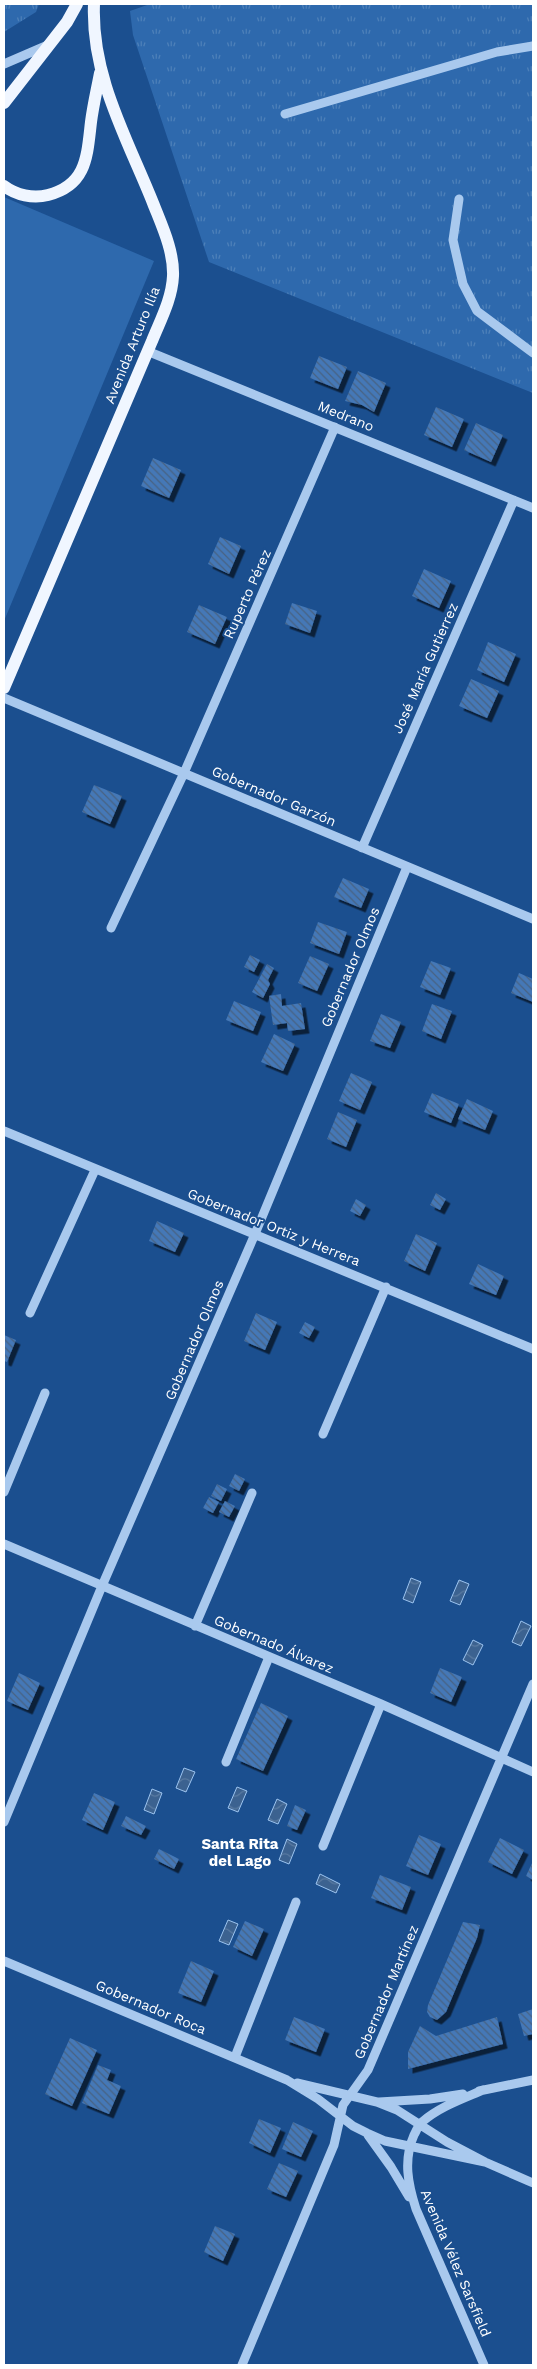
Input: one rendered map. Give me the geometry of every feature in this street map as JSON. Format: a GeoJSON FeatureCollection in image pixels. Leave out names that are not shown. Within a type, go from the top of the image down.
{"type":"FeatureCollection","features":[{"type":"Feature","properties":{"kind":"main road"},"geometry":{"type":"LineString","coordinates":[[4,103],[68,22],[77,4]]}},
{"type":"Feature","properties":{"kind":"main road","name":"Avenida Arturo Ilía"},"geometry":{"type":"LineString","coordinates":[[4,688],[170,297],[173,267],[160,219],[123,134],[100,70],[94,4]]}},
{"type":"Feature","properties":{"kind":"main road"},"geometry":{"type":"LineString","coordinates":[[4,186],[21,195],[45,196],[58,192],[71,184],[81,173],[88,156],[100,70]]}},
{"type":"Feature","properties":{"kind":"street"},"geometry":{"type":"LineString","coordinates":[[4,64],[50,44]]}},
{"type":"Feature","properties":{"kind":"street"},"geometry":{"type":"LineString","coordinates":[[286,114],[497,52],[533,46]]}},
{"type":"Feature","properties":{"kind":"street"},"geometry":{"type":"LineString","coordinates":[[459,199],[453,240],[463,284],[478,311],[533,353]]}},
{"type":"Feature","properties":{"kind":"street","name":"Medrano"},"geometry":{"type":"LineString","coordinates":[[147,351],[533,508]]}},
{"type":"Feature","properties":{"kind":"street","name":"Ruperto Pérez"},"geometry":{"type":"LineString","coordinates":[[111,928],[184,773],[336,427]]}},
{"type":"Feature","properties":{"kind":"street","name":"José María Gutierrez"},"geometry":{"type":"LineString","coordinates":[[362,848],[514,500]]}},
{"type":"Feature","properties":{"kind":"street","name":"Gobernador Garzón"},"geometry":{"type":"LineString","coordinates":[[4,698],[406,868],[533,919]]}},
{"type":"Feature","properties":{"kind":"street","name":"Gobernador Olmos"},"geometry":{"type":"LineString","coordinates":[[4,1822],[102,1586],[255,1234],[406,868]]}},
{"type":"Feature","properties":{"kind":"street","name":"Gobernador Ortiz y Herrera"},"geometry":{"type":"LineString","coordinates":[[4,1131],[94,1170],[386,1287],[533,1349]]}},
{"type":"Feature","properties":{"kind":"street"},"geometry":{"type":"LineString","coordinates":[[30,1313],[94,1170]]}},
{"type":"Feature","properties":{"kind":"street"},"geometry":{"type":"LineString","coordinates":[[324,1434],[386,1287]]}},
{"type":"Feature","properties":{"kind":"street"},"geometry":{"type":"LineString","coordinates":[[4,1492],[45,1393]]}},
{"type":"Feature","properties":{"kind":"street"},"geometry":{"type":"LineString","coordinates":[[195,1626],[252,1493]]}},
{"type":"Feature","properties":{"kind":"street","name":"Gobernado Álvarez"},"geometry":{"type":"LineString","coordinates":[[4,1544],[381,1704],[533,1772]]}},
{"type":"Feature","properties":{"kind":"street"},"geometry":{"type":"LineString","coordinates":[[226,1762],[269,1657]]}},
{"type":"Feature","properties":{"kind":"street","name":"Gobernador Martínez"},"geometry":{"type":"LineString","coordinates":[[242,2365],[334,2145],[340,2114],[348,2096],[368,2070],[533,1684]]}},
{"type":"Feature","properties":{"kind":"street"},"geometry":{"type":"LineString","coordinates":[[323,1846],[381,1704]]}},
{"type":"Feature","properties":{"kind":"street"},"geometry":{"type":"LineString","coordinates":[[235,2057],[296,1902]]}},
{"type":"Feature","properties":{"kind":"street","name":"Gobernador Roca"},"geometry":{"type":"LineString","coordinates":[[4,1961],[287,2080],[340,2114],[353,2126],[366,2134],[409,2146],[485,2162]]}},
{"type":"Feature","properties":{"kind":"street","name":"Gobernador Roca"},"geometry":{"type":"LineString","coordinates":[[287,2080],[377,2102],[397,2110],[448,2142],[485,2162],[533,2183]]}},
{"type":"Feature","properties":{"kind":"street"},"geometry":{"type":"LineString","coordinates":[[377,2102],[430,2099],[533,2080]]}},
{"type":"Feature","properties":{"kind":"street"},"geometry":{"type":"LineString","coordinates":[[420,2123],[450,2104],[483,2090]]}},
{"type":"Feature","properties":{"kind":"street","name":"Avenida Vélez Sarsfield"},"geometry":{"type":"LineString","coordinates":[[420,2123],[409,2146],[407,2163],[410,2188],[418,2212],[484,2365]]}},
{"type":"Feature","properties":{"kind":"street"},"geometry":{"type":"LineString","coordinates":[[366,2134],[391,2167],[418,2212]]}},
{"type":"Feature","properties":{"kind":"green space"},"geometry":{"type":"Polygon","coordinates":[[[4,4],[39,4],[36,12],[4,32],[4,4]]]}},
{"type":"Feature","properties":{"kind":"green space"},"geometry":{"type":"Polygon","coordinates":[[[150,4],[533,4],[533,393],[209,262],[133,35],[130,11],[150,4]]]}},
{"type":"Feature","properties":{"kind":"green space"},"geometry":{"type":"Polygon","coordinates":[[[4,197],[154,261],[4,621],[4,197]]]}},
{"type":"Feature","properties":{"kind":"water"},"geometry":{"type":"Polygon","coordinates":[[[411,1578],[421,1582],[413,1603],[403,1599],[411,1578]]]}},
{"type":"Feature","properties":{"kind":"water"},"geometry":{"type":"Polygon","coordinates":[[[459,1580],[469,1584],[460,1605],[450,1601],[459,1580]]]}},
{"type":"Feature","properties":{"kind":"water"},"geometry":{"type":"Polygon","coordinates":[[[521,1621],[531,1626],[521,1646],[512,1642],[521,1621]]]}},
{"type":"Feature","properties":{"kind":"water"},"geometry":{"type":"Polygon","coordinates":[[[473,1640],[483,1645],[473,1665],[463,1660],[473,1640]]]}},
{"type":"Feature","properties":{"kind":"water"},"geometry":{"type":"Polygon","coordinates":[[[184,1768],[195,1772],[186,1792],[176,1788],[184,1768]]]}},
{"type":"Feature","properties":{"kind":"water"},"geometry":{"type":"Polygon","coordinates":[[[237,1787],[247,1791],[238,1812],[228,1808],[237,1787]]]}},
{"type":"Feature","properties":{"kind":"water"},"geometry":{"type":"Polygon","coordinates":[[[152,1789],[162,1793],[154,1814],[144,1810],[152,1789]]]}},
{"type":"Feature","properties":{"kind":"water"},"geometry":{"type":"Polygon","coordinates":[[[277,1799],[287,1804],[278,1824],[268,1820],[277,1799]]]}},
{"type":"Feature","properties":{"kind":"water"},"geometry":{"type":"Polygon","coordinates":[[[287,1839],[297,1844],[289,1864],[279,1860],[287,1839]]]}},
{"type":"Feature","properties":{"kind":"water"},"geometry":{"type":"Polygon","coordinates":[[[320,1874],[340,1884],[336,1893],[316,1884],[320,1874]]]}},
{"type":"Feature","properties":{"kind":"water"},"geometry":{"type":"Polygon","coordinates":[[[228,1920],[238,1924],[229,1945],[219,1941],[228,1920]]]}},
{"type":"Feature","properties":{"kind":"building"},"geometry":{"type":"Polygon","coordinates":[[[319,356],[347,367],[338,389],[310,378],[319,356]]]}},
{"type":"Feature","properties":{"kind":"building"},"geometry":{"type":"Polygon","coordinates":[[[358,371],[386,383],[374,412],[362,405],[345,401],[358,371]]]}},
{"type":"Feature","properties":{"kind":"building"},"geometry":{"type":"Polygon","coordinates":[[[436,407],[464,419],[452,447],[424,435],[436,407]]]}},
{"type":"Feature","properties":{"kind":"building"},"geometry":{"type":"Polygon","coordinates":[[[476,423],[503,435],[491,462],[464,450],[476,423]]]}},
{"type":"Feature","properties":{"kind":"building"},"geometry":{"type":"Polygon","coordinates":[[[153,458],[181,470],[169,498],[141,486],[153,458]]]}},
{"type":"Feature","properties":{"kind":"building"},"geometry":{"type":"Polygon","coordinates":[[[220,537],[241,546],[229,574],[208,564],[220,537]]]}},
{"type":"Feature","properties":{"kind":"building"},"geometry":{"type":"Polygon","coordinates":[[[424,569],[451,581],[439,608],[412,596],[424,569]]]}},
{"type":"Feature","properties":{"kind":"building"},"geometry":{"type":"Polygon","coordinates":[[[292,603],[317,611],[310,633],[285,624],[292,603]]]}},
{"type":"Feature","properties":{"kind":"building"},"geometry":{"type":"Polygon","coordinates":[[[199,605],[227,617],[215,644],[187,632],[199,605]]]}},
{"type":"Feature","properties":{"kind":"building"},"geometry":{"type":"Polygon","coordinates":[[[488,642],[516,654],[504,682],[477,670],[488,642]]]}},
{"type":"Feature","properties":{"kind":"building"},"geometry":{"type":"Polygon","coordinates":[[[471,679],[499,691],[487,718],[459,706],[471,679]]]}},
{"type":"Feature","properties":{"kind":"building"},"geometry":{"type":"Polygon","coordinates":[[[94,785],[122,796],[110,824],[82,812],[94,785]]]}},
{"type":"Feature","properties":{"kind":"building"},"geometry":{"type":"Polygon","coordinates":[[[343,878],[369,889],[361,908],[334,897],[343,878]]]}},
{"type":"Feature","properties":{"kind":"building"},"geometry":{"type":"Polygon","coordinates":[[[318,922],[347,932],[339,954],[310,943],[318,922]]]}},
{"type":"Feature","properties":{"kind":"building"},"geometry":{"type":"Polygon","coordinates":[[[250,955],[260,960],[254,972],[244,967],[250,955]]]}},
{"type":"Feature","properties":{"kind":"building"},"geometry":{"type":"Polygon","coordinates":[[[310,956],[329,964],[317,991],[298,983],[310,956]]]}},
{"type":"Feature","properties":{"kind":"building"},"geometry":{"type":"Polygon","coordinates":[[[431,961],[451,968],[440,995],[420,987],[431,961]]]}},
{"type":"Feature","properties":{"kind":"building"},"geometry":{"type":"Polygon","coordinates":[[[267,964],[274,968],[268,980],[270,984],[263,998],[252,992],[267,964]]]}},
{"type":"Feature","properties":{"kind":"building"},"geometry":{"type":"Polygon","coordinates":[[[519,973],[533,979],[533,1002],[511,993],[519,973]]]}},
{"type":"Feature","properties":{"kind":"building"},"geometry":{"type":"Polygon","coordinates":[[[281,994],[282,1006],[301,1003],[305,1029],[288,1031],[287,1023],[273,1025],[269,996],[281,994]]]}},
{"type":"Feature","properties":{"kind":"building"},"geometry":{"type":"Polygon","coordinates":[[[234,1001],[261,1012],[253,1031],[226,1020],[234,1001]]]}},
{"type":"Feature","properties":{"kind":"building"},"geometry":{"type":"Polygon","coordinates":[[[432,1004],[452,1011],[441,1039],[422,1031],[432,1004]]]}},
{"type":"Feature","properties":{"kind":"building"},"geometry":{"type":"Polygon","coordinates":[[[381,1014],[401,1022],[390,1048],[370,1041],[381,1014]]]}},
{"type":"Feature","properties":{"kind":"building"},"geometry":{"type":"Polygon","coordinates":[[[274,1034],[295,1044],[283,1071],[261,1062],[274,1034]]]}},
{"type":"Feature","properties":{"kind":"building"},"geometry":{"type":"Polygon","coordinates":[[[351,1073],[372,1082],[360,1110],[339,1101],[351,1073]]]}},
{"type":"Feature","properties":{"kind":"building"},"geometry":{"type":"Polygon","coordinates":[[[432,1093],[459,1104],[451,1123],[424,1112],[432,1093]]]}},
{"type":"Feature","properties":{"kind":"building"},"geometry":{"type":"Polygon","coordinates":[[[467,1099],[493,1111],[485,1130],[458,1119],[467,1099]]]}},
{"type":"Feature","properties":{"kind":"building"},"geometry":{"type":"Polygon","coordinates":[[[338,1112],[357,1120],[346,1147],[327,1139],[338,1112]]]}},
{"type":"Feature","properties":{"kind":"building"},"geometry":{"type":"Polygon","coordinates":[[[436,1193],[446,1199],[440,1210],[430,1205],[436,1193]]]}},
{"type":"Feature","properties":{"kind":"building"},"geometry":{"type":"Polygon","coordinates":[[[356,1199],[366,1205],[360,1216],[350,1211],[356,1199]]]}},
{"type":"Feature","properties":{"kind":"building"},"geometry":{"type":"Polygon","coordinates":[[[157,1221],[184,1233],[175,1252],[149,1241],[157,1221]]]}},
{"type":"Feature","properties":{"kind":"building"},"geometry":{"type":"Polygon","coordinates":[[[416,1234],[437,1243],[425,1271],[404,1261],[416,1234]]]}},
{"type":"Feature","properties":{"kind":"building"},"geometry":{"type":"Polygon","coordinates":[[[478,1264],[504,1276],[496,1295],[469,1284],[478,1264]]]}},
{"type":"Feature","properties":{"kind":"building"},"geometry":{"type":"Polygon","coordinates":[[[256,1313],[277,1322],[265,1350],[244,1341],[256,1313]]]}},
{"type":"Feature","properties":{"kind":"building"},"geometry":{"type":"Polygon","coordinates":[[[305,1322],[315,1327],[309,1338],[299,1333],[305,1322]]]}},
{"type":"Feature","properties":{"kind":"building"},"geometry":{"type":"Polygon","coordinates":[[[4,1335],[16,1340],[7,1362],[4,1361],[4,1335]]]}},
{"type":"Feature","properties":{"kind":"building"},"geometry":{"type":"Polygon","coordinates":[[[235,1474],[245,1479],[239,1491],[229,1486],[235,1474]]]}},
{"type":"Feature","properties":{"kind":"building"},"geometry":{"type":"Polygon","coordinates":[[[217,1484],[227,1489],[221,1501],[211,1496],[217,1484]]]}},
{"type":"Feature","properties":{"kind":"building"},"geometry":{"type":"Polygon","coordinates":[[[209,1497],[219,1502],[213,1513],[203,1508],[209,1497]]]}},
{"type":"Feature","properties":{"kind":"building"},"geometry":{"type":"Polygon","coordinates":[[[225,1501],[235,1506],[229,1517],[219,1512],[225,1501]]]}},
{"type":"Feature","properties":{"kind":"building"},"geometry":{"type":"Polygon","coordinates":[[[440,1668],[462,1677],[451,1702],[430,1693],[440,1668]]]}},
{"type":"Feature","properties":{"kind":"building"},"geometry":{"type":"Polygon","coordinates":[[[19,1673],[40,1683],[28,1710],[7,1701],[19,1673]]]}},
{"type":"Feature","properties":{"kind":"building"},"geometry":{"type":"Polygon","coordinates":[[[261,1703],[288,1716],[263,1771],[236,1759],[261,1703]]]}},
{"type":"Feature","properties":{"kind":"building"},"geometry":{"type":"Polygon","coordinates":[[[94,1793],[115,1802],[103,1830],[82,1820],[94,1793]]]}},
{"type":"Feature","properties":{"kind":"building"},"geometry":{"type":"Polygon","coordinates":[[[295,1805],[306,1810],[297,1830],[287,1826],[295,1805]]]}},
{"type":"Feature","properties":{"kind":"building"},"geometry":{"type":"Polygon","coordinates":[[[126,1816],[146,1826],[141,1835],[121,1826],[126,1816]]]}},
{"type":"Feature","properties":{"kind":"building"},"geometry":{"type":"Polygon","coordinates":[[[419,1835],[441,1844],[428,1875],[406,1866],[419,1835]]]}},
{"type":"Feature","properties":{"kind":"building"},"geometry":{"type":"Polygon","coordinates":[[[500,1838],[524,1850],[512,1874],[488,1862],[500,1838]]]}},
{"type":"Feature","properties":{"kind":"building"},"geometry":{"type":"Polygon","coordinates":[[[159,1849],[179,1859],[174,1869],[154,1859],[159,1849]]]}},
{"type":"Feature","properties":{"kind":"building"},"geometry":{"type":"Polygon","coordinates":[[[533,1861],[533,1880],[526,1876],[533,1861]]]}},
{"type":"Feature","properties":{"kind":"building"},"geometry":{"type":"Polygon","coordinates":[[[380,1875],[411,1887],[402,1910],[371,1898],[380,1875]]]}},
{"type":"Feature","properties":{"kind":"building"},"geometry":{"type":"Polygon","coordinates":[[[245,1921],[264,1929],[252,1956],[233,1947],[245,1921]]]}},
{"type":"Feature","properties":{"kind":"building"},"geometry":{"type":"Polygon","coordinates":[[[463,1922],[480,1925],[477,1938],[446,2012],[437,2020],[430,2017],[427,2012],[428,2005],[463,1922]]]}},
{"type":"Feature","properties":{"kind":"building"},"geometry":{"type":"Polygon","coordinates":[[[191,1961],[214,1971],[201,2002],[178,1993],[191,1961]]]}},
{"type":"Feature","properties":{"kind":"building"},"geometry":{"type":"Polygon","coordinates":[[[533,2009],[533,2034],[524,2036],[518,2014],[533,2009]]]}},
{"type":"Feature","properties":{"kind":"building"},"geometry":{"type":"Polygon","coordinates":[[[294,2017],[325,2029],[316,2052],[285,2040],[294,2017]]]}},
{"type":"Feature","properties":{"kind":"building"},"geometry":{"type":"Polygon","coordinates":[[[497,2017],[503,2044],[408,2069],[408,2052],[420,2026],[436,2036],[497,2017]]]}},
{"type":"Feature","properties":{"kind":"building"},"geometry":{"type":"Polygon","coordinates":[[[70,2038],[97,2050],[72,2106],[45,2094],[70,2038]]]}},
{"type":"Feature","properties":{"kind":"building"},"geometry":{"type":"Polygon","coordinates":[[[98,2065],[111,2070],[107,2080],[121,2086],[109,2114],[82,2103],[98,2065]]]}},
{"type":"Feature","properties":{"kind":"building"},"geometry":{"type":"Polygon","coordinates":[[[259,2119],[281,2128],[270,2153],[249,2143],[259,2119]]]}},
{"type":"Feature","properties":{"kind":"building"},"geometry":{"type":"Polygon","coordinates":[[[293,2122],[313,2131],[301,2157],[282,2149],[293,2122]]]}},
{"type":"Feature","properties":{"kind":"building"},"geometry":{"type":"Polygon","coordinates":[[[279,2163],[298,2171],[286,2197],[267,2189],[279,2163]]]}},
{"type":"Feature","properties":{"kind":"building"},"geometry":{"type":"Polygon","coordinates":[[[215,2226],[235,2234],[223,2261],[204,2252],[215,2226]]]}},
{"type":"Feature","properties":{"kind":"district","name":"Santa Rita del Lago"},"geometry":{"type":"Point","coordinates":[240,1852]}}]}
